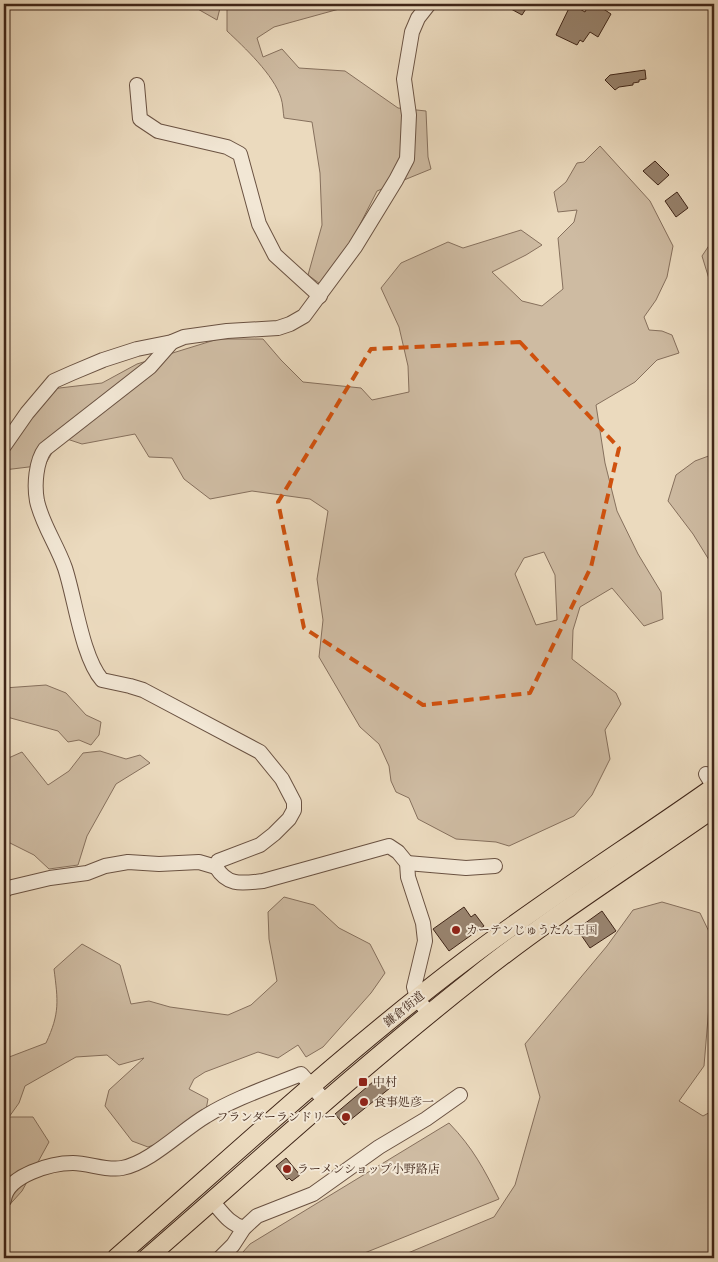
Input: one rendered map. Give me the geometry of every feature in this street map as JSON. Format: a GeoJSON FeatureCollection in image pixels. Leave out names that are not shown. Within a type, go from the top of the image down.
{"type":"FeatureCollection","features":[{"type":"Feature","properties":{"kind":"main road","name":"鎌倉街道"},"geometry":{"type":"LineString","coordinates":[[116,1258],[417,998],[529,914],[711,783]]}},
{"type":"Feature","properties":{"kind":"main road","name":"鎌倉街道"},"geometry":{"type":"LineString","coordinates":[[147,1258],[325,1101],[475,977],[714,808]]}},
{"type":"Feature","properties":{"kind":"street"},"geometry":{"type":"LineString","coordinates":[[4,446],[27,413],[54,382],[111,357],[137,349],[172,342],[184,337],[284,326],[304,316],[355,247],[407,159],[409,125],[404,79],[406,63],[412,32],[418,18],[428,4]]}},
{"type":"Feature","properties":{"kind":"street"},"geometry":{"type":"LineString","coordinates":[[137,85],[140,119],[158,131],[227,147],[240,154],[259,224],[275,255],[320,296]]}},
{"type":"Feature","properties":{"kind":"street"},"geometry":{"type":"LineString","coordinates":[[172,342],[150,367],[45,449],[41,454],[38,464],[36,493],[40,511],[65,568],[92,663],[102,680],[143,690],[260,752],[289,789],[294,802],[294,810],[283,828],[260,845],[218,861],[216,867]]}},
{"type":"Feature","properties":{"kind":"street"},"geometry":{"type":"LineString","coordinates":[[4,891],[15,886],[50,878],[87,873],[117,864],[199,862],[216,867],[221,876],[230,881],[242,883],[263,881],[389,846],[398,852],[407,863],[408,877],[424,932],[424,951],[414,987],[417,998],[429,1014]]}},
{"type":"Feature","properties":{"kind":"street"},"geometry":{"type":"LineString","coordinates":[[407,863],[466,868],[494,866]]}},
{"type":"Feature","properties":{"kind":"street"},"geometry":{"type":"LineString","coordinates":[[4,1200],[8,1188],[17,1180],[55,1164],[75,1163],[113,1169],[133,1165],[170,1142],[204,1117],[232,1102],[301,1074],[325,1101]]}},
{"type":"Feature","properties":{"kind":"street"},"geometry":{"type":"LineString","coordinates":[[220,1258],[233,1245],[244,1228],[257,1216],[314,1194],[379,1147],[426,1119],[460,1095]]}},
{"type":"Feature","properties":{"kind":"street"},"geometry":{"type":"LineString","coordinates":[[212,1201],[235,1225],[244,1228]]}},
{"type":"Feature","properties":{"kind":"highlighted area"},"geometry":{"type":"Polygon","coordinates":[[[520,342],[619,448],[591,567],[530,693],[423,705],[304,628],[278,502],[371,349],[520,342]]]}},
{"type":"Feature","properties":{"kind":"shaded area"},"geometry":{"type":"Polygon","coordinates":[[[189,4],[221,4],[217,20],[189,4]]]}},
{"type":"Feature","properties":{"kind":"shaded area"},"geometry":{"type":"Polygon","coordinates":[[[227,4],[351,4],[350,6],[274,27],[257,38],[263,57],[282,49],[299,68],[345,71],[398,108],[426,111],[428,157],[431,169],[377,191],[351,242],[323,286],[308,275],[322,225],[320,173],[312,122],[284,118],[281,98],[272,80],[258,62],[227,31],[227,4]]]}},
{"type":"Feature","properties":{"kind":"shaded area"},"geometry":{"type":"Polygon","coordinates":[[[600,146],[650,201],[673,246],[667,277],[656,300],[644,317],[649,330],[662,331],[672,335],[679,353],[657,360],[635,382],[596,405],[605,463],[617,511],[638,554],[661,592],[663,619],[644,626],[612,588],[580,607],[573,630],[572,659],[616,693],[621,704],[605,730],[610,759],[592,795],[574,816],[509,846],[496,842],[456,839],[418,819],[409,798],[396,792],[391,781],[389,766],[379,744],[360,727],[319,657],[323,620],[317,579],[328,511],[310,499],[252,491],[210,499],[184,479],[172,458],[149,457],[135,434],[82,444],[61,437],[45,465],[4,470],[4,440],[51,389],[102,383],[137,364],[218,339],[263,339],[303,382],[361,388],[372,400],[409,392],[408,366],[399,327],[381,288],[401,263],[448,242],[463,248],[521,230],[542,245],[492,272],[522,301],[542,306],[563,289],[558,238],[574,222],[577,210],[558,212],[554,192],[566,182],[577,163],[584,162],[600,146]],[[544,552],[524,558],[515,574],[536,625],[557,620],[555,575],[544,552]]]}},
{"type":"Feature","properties":{"kind":"shaded area"},"geometry":{"type":"Polygon","coordinates":[[[714,238],[714,295],[702,256],[714,238]]]}},
{"type":"Feature","properties":{"kind":"shaded area"},"geometry":{"type":"Polygon","coordinates":[[[714,454],[714,568],[693,534],[668,501],[676,475],[695,461],[714,454]]]}},
{"type":"Feature","properties":{"kind":"shaded area"},"geometry":{"type":"Polygon","coordinates":[[[46,685],[66,693],[86,715],[101,722],[99,735],[91,745],[79,740],[68,742],[58,731],[4,717],[4,688],[46,685]]]}},
{"type":"Feature","properties":{"kind":"shaded area"},"geometry":{"type":"Polygon","coordinates":[[[100,751],[126,759],[140,755],[150,763],[116,784],[87,836],[78,865],[49,869],[34,855],[4,840],[4,760],[22,752],[48,785],[69,771],[83,753],[100,751]]]}},
{"type":"Feature","properties":{"kind":"shaded area"},"geometry":{"type":"Polygon","coordinates":[[[284,897],[314,905],[339,928],[370,944],[385,973],[371,993],[323,1047],[306,1057],[298,1045],[278,1058],[258,1052],[205,1072],[194,1079],[189,1089],[208,1099],[203,1126],[148,1147],[132,1141],[105,1106],[109,1090],[144,1058],[119,1065],[107,1055],[76,1057],[25,1086],[19,1103],[9,1117],[33,1117],[49,1142],[22,1191],[4,1211],[4,1059],[46,1043],[51,1033],[57,1007],[54,969],[82,944],[120,965],[131,1004],[149,1001],[170,1007],[228,1015],[251,1005],[277,981],[269,939],[268,912],[284,897]]]}},
{"type":"Feature","properties":{"kind":"shaded area"},"geometry":{"type":"Polygon","coordinates":[[[662,902],[700,913],[714,942],[714,986],[710,994],[704,1066],[679,1101],[703,1116],[714,1110],[714,1258],[396,1258],[494,1217],[515,1185],[540,1097],[525,1044],[607,946],[633,910],[662,902]]]}},
{"type":"Feature","properties":{"kind":"shaded area"},"geometry":{"type":"Polygon","coordinates":[[[449,1123],[465,1141],[477,1159],[499,1199],[352,1258],[244,1258],[243,1252],[250,1244],[449,1123]]]}},
{"type":"Feature","properties":{"kind":"building"},"geometry":{"type":"Polygon","coordinates":[[[502,4],[529,4],[522,15],[502,4]]]}},
{"type":"Feature","properties":{"kind":"building"},"geometry":{"type":"Polygon","coordinates":[[[571,4],[585,12],[588,6],[597,9],[599,6],[611,14],[598,37],[590,32],[583,42],[580,40],[577,45],[556,35],[571,4]]]}},
{"type":"Feature","properties":{"kind":"building"},"geometry":{"type":"Polygon","coordinates":[[[645,70],[646,79],[615,90],[605,80],[610,75],[645,70]]]}},
{"type":"Feature","properties":{"kind":"building"},"geometry":{"type":"Polygon","coordinates":[[[655,161],[669,175],[658,185],[643,171],[655,161]]]}},
{"type":"Feature","properties":{"kind":"building"},"geometry":{"type":"Polygon","coordinates":[[[677,192],[688,208],[676,217],[665,201],[677,192]]]}},
{"type":"Feature","properties":{"kind":"building"},"geometry":{"type":"Polygon","coordinates":[[[464,907],[471,917],[475,914],[484,926],[449,951],[433,929],[464,907]]]}},
{"type":"Feature","properties":{"kind":"building"},"geometry":{"type":"Polygon","coordinates":[[[602,911],[616,931],[590,948],[577,929],[602,911]]]}},
{"type":"Feature","properties":{"kind":"building"},"geometry":{"type":"Polygon","coordinates":[[[380,1076],[390,1088],[344,1125],[335,1114],[380,1076]]]}},
{"type":"Feature","properties":{"kind":"building"},"geometry":{"type":"Polygon","coordinates":[[[286,1158],[300,1175],[292,1181],[289,1178],[287,1180],[276,1166],[286,1158]]]}},
{"type":"Feature","properties":{"kind":"place","name":"カーテンじゅうたん王国"},"geometry":{"type":"Point","coordinates":[456,930]}},
{"type":"Feature","properties":{"kind":"place","name":"中村"},"geometry":{"type":"Point","coordinates":[363,1082]}},
{"type":"Feature","properties":{"kind":"place","name":"食事処彦一"},"geometry":{"type":"Point","coordinates":[364,1102]}},
{"type":"Feature","properties":{"kind":"place","name":"フランダーランドリー"},"geometry":{"type":"Point","coordinates":[346,1117]}},
{"type":"Feature","properties":{"kind":"place","name":"ラーメンショップ小野路店"},"geometry":{"type":"Point","coordinates":[287,1169]}}]}
